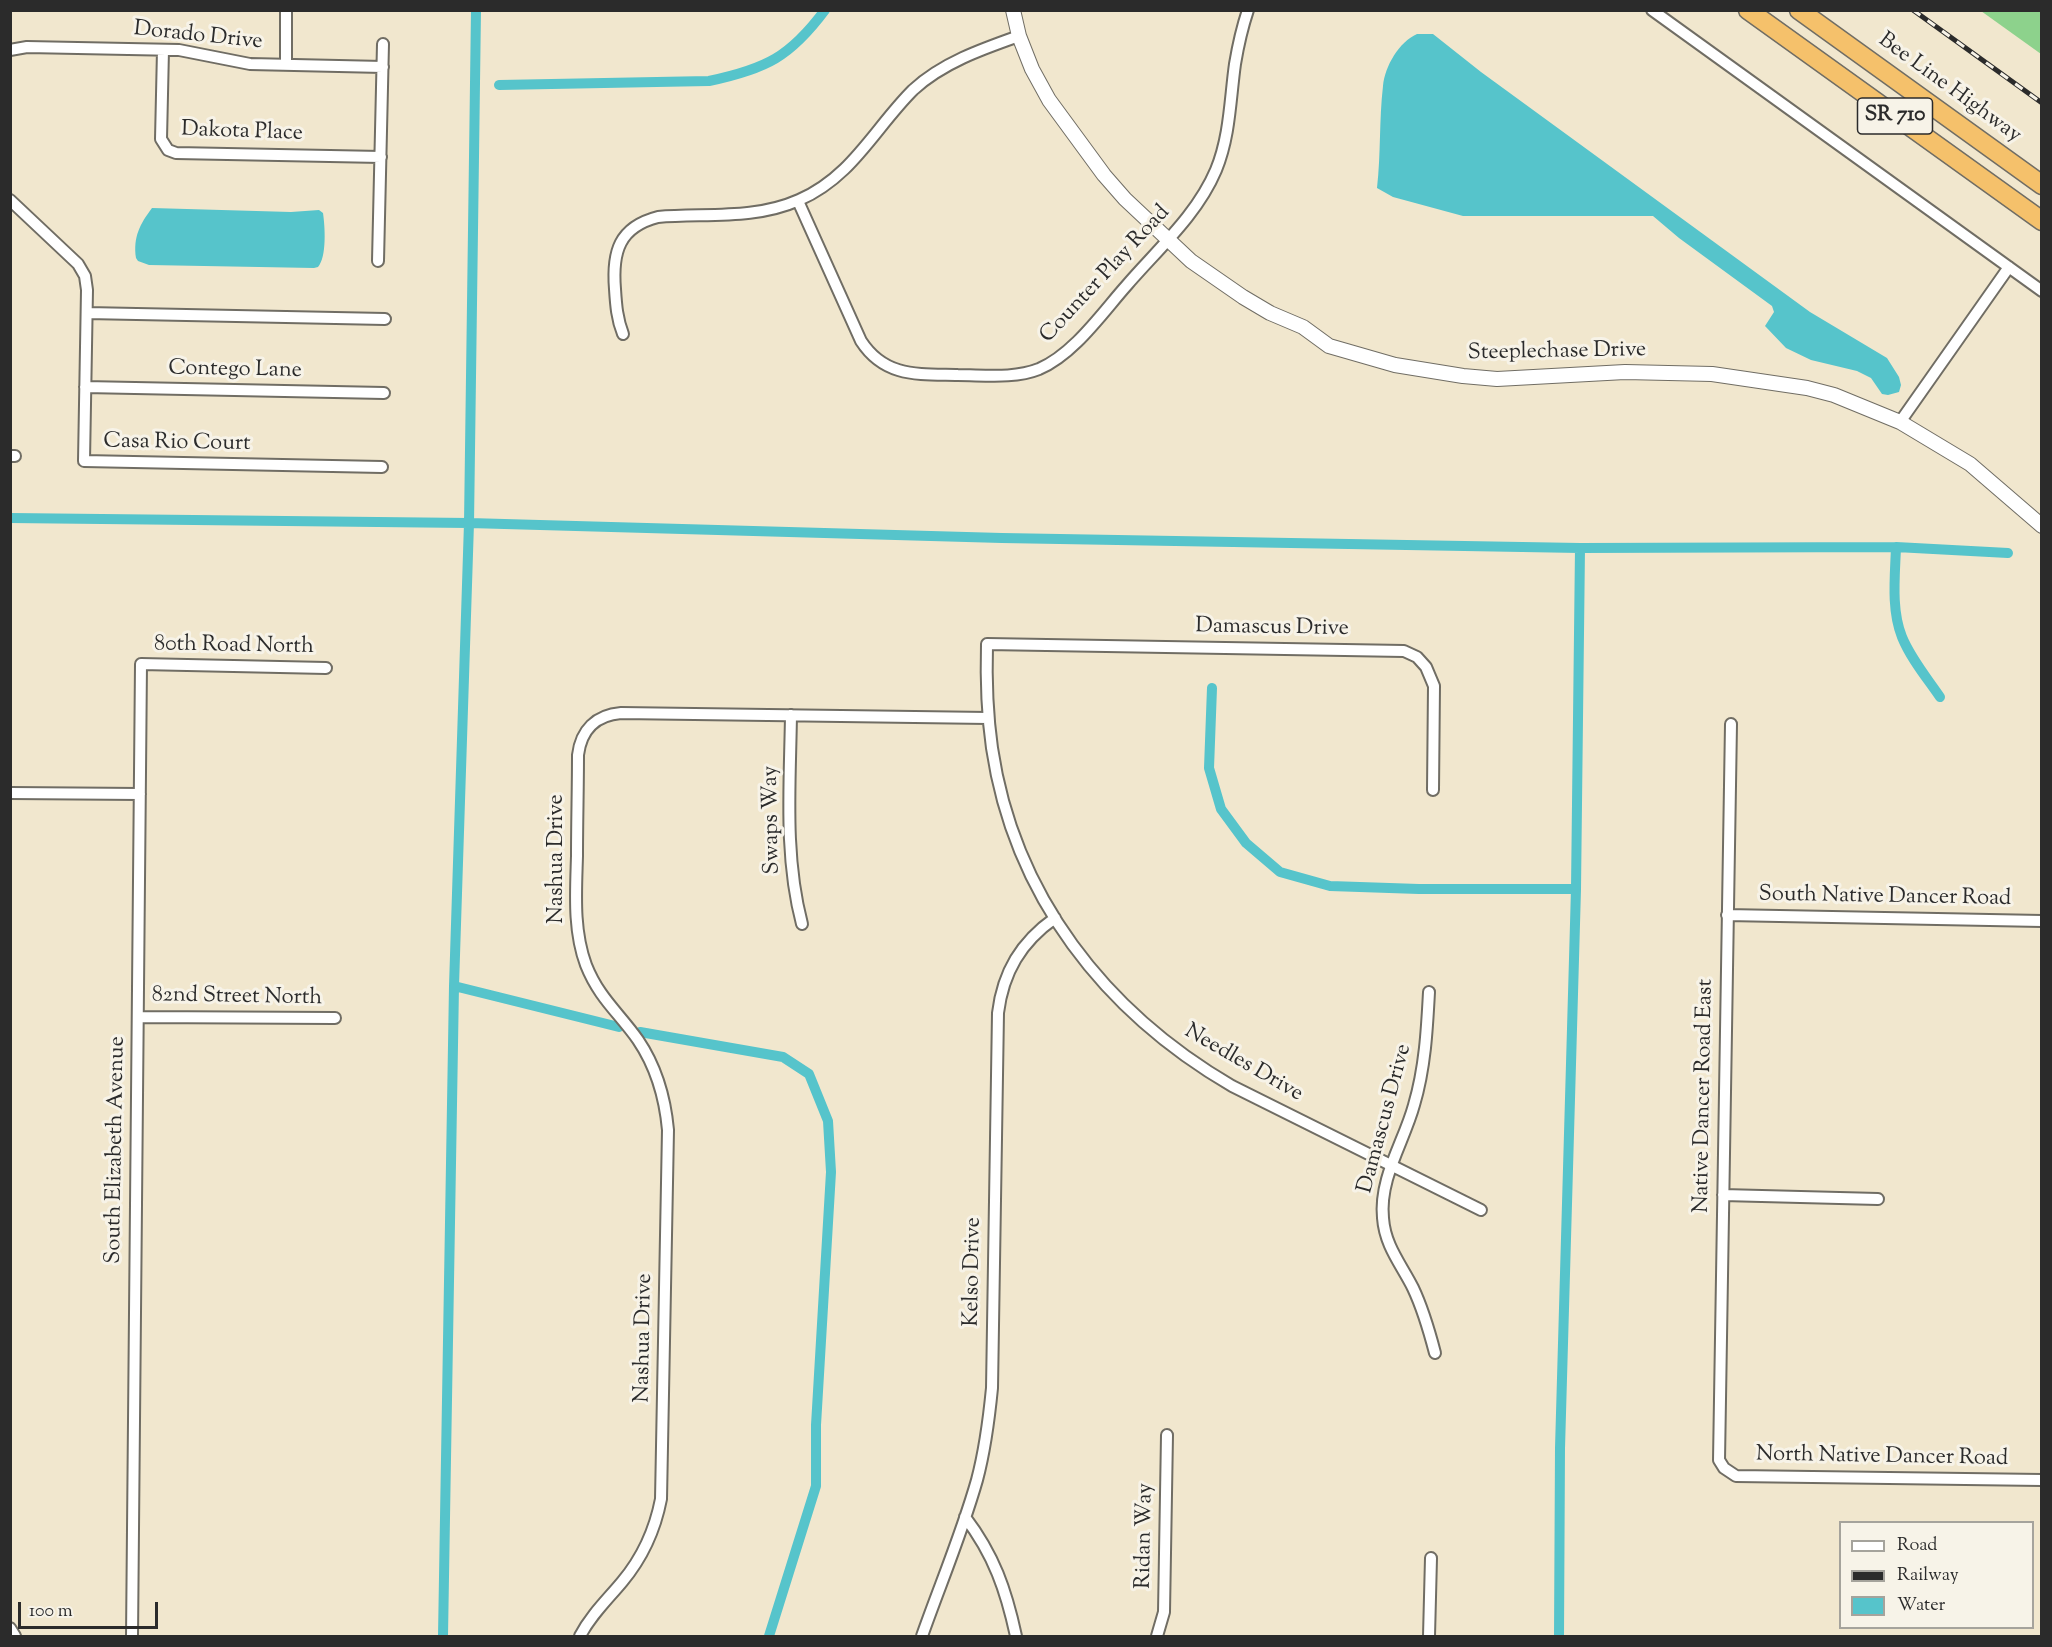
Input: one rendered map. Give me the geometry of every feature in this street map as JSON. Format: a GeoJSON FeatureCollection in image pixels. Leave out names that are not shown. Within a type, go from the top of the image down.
{"type":"FeatureCollection","features":[{"type":"Feature","properties":{"kind":"highway","name":"SR 710"},"geometry":{"type":"LineString","coordinates":[[1748,10],[2042,221]]}},
{"type":"Feature","properties":{"kind":"highway","name":"Bee Line Highway"},"geometry":{"type":"LineString","coordinates":[[1799,10],[2042,185]]}},
{"type":"Feature","properties":{"kind":"street"},"geometry":{"type":"LineString","coordinates":[[286,10],[286,65]]}},
{"type":"Feature","properties":{"kind":"street","name":"Steeplechase Drive"},"geometry":{"type":"LineString","coordinates":[[1013,10],[1019,36],[1032,69],[1049,100],[1104,175],[1125,199],[1191,261],[1270,313],[1303,327],[1329,346],[1395,365],[1440,374],[1497,379],[1625,372],[1712,374],[1778,382],[1825,393],[1900,422],[1970,464],[2042,526]]}},
{"type":"Feature","properties":{"kind":"street","name":"Counter Play Road"},"geometry":{"type":"LineString","coordinates":[[798,201],[861,341],[881,363],[894,370],[909,373],[1012,375],[1025,374],[1049,364],[1071,347],[1168,240],[1202,197],[1216,171],[1226,135],[1235,63],[1248,10]]}},
{"type":"Feature","properties":{"kind":"street"},"geometry":{"type":"LineString","coordinates":[[1652,10],[2042,291]]}},
{"type":"Feature","properties":{"kind":"street"},"geometry":{"type":"LineString","coordinates":[[623,334],[616,318],[614,263],[620,244],[633,228],[658,217],[743,214],[778,208],[798,201],[817,191],[846,170],[900,105],[933,75],[965,57],[1019,36]]}},
{"type":"Feature","properties":{"kind":"street"},"geometry":{"type":"LineString","coordinates":[[378,261],[383,44]]}},
{"type":"Feature","properties":{"kind":"street","name":"Dorado Drive"},"geometry":{"type":"LineString","coordinates":[[10,50],[27,47],[163,50],[195,52],[236,62],[383,67]]}},
{"type":"Feature","properties":{"kind":"street","name":"Dakota Place"},"geometry":{"type":"LineString","coordinates":[[163,50],[161,139],[168,150],[176,153],[381,157]]}},
{"type":"Feature","properties":{"kind":"street","name":"Casa Rio Court"},"geometry":{"type":"LineString","coordinates":[[10,200],[78,264],[87,283],[84,461],[382,467]]}},
{"type":"Feature","properties":{"kind":"street"},"geometry":{"type":"LineString","coordinates":[[1900,422],[2009,267]]}},
{"type":"Feature","properties":{"kind":"street"},"geometry":{"type":"LineString","coordinates":[[87,313],[385,319]]}},
{"type":"Feature","properties":{"kind":"street","name":"Contego Lane"},"geometry":{"type":"LineString","coordinates":[[85,387],[384,393]]}},
{"type":"Feature","properties":{"kind":"street","name":"Needles Drive"},"geometry":{"type":"LineString","coordinates":[[987,644],[988,718],[999,782],[1015,835],[1027,865],[1055,918],[1107,988],[1129,1011],[1178,1052],[1232,1086],[1482,1210]]}},
{"type":"Feature","properties":{"kind":"street","name":"Damascus Drive"},"geometry":{"type":"LineString","coordinates":[[987,644],[1404,651],[1417,657],[1426,667],[1434,686],[1433,790]]}},
{"type":"Feature","properties":{"kind":"street","name":"80th Road North"},"geometry":{"type":"LineString","coordinates":[[141,664],[326,668]]}},
{"type":"Feature","properties":{"kind":"street","name":"South Elizabeth Avenue"},"geometry":{"type":"LineString","coordinates":[[132,1636],[141,664]]}},
{"type":"Feature","properties":{"kind":"street","name":"Nashua Drive"},"geometry":{"type":"LineString","coordinates":[[580,1636],[598,1608],[623,1581],[643,1552],[652,1533],[661,1499],[668,1130],[663,1095],[649,1058],[638,1040],[602,995],[588,970],[580,945],[576,910],[579,747],[584,734],[593,723],[614,713],[988,718]]}},
{"type":"Feature","properties":{"kind":"street","name":"Swaps Way"},"geometry":{"type":"LineString","coordinates":[[791,715],[789,850],[802,924]]}},
{"type":"Feature","properties":{"kind":"street","name":"Native Dancer Road East"},"geometry":{"type":"LineString","coordinates":[[1724,1468],[1719,1452],[1731,724]]}},
{"type":"Feature","properties":{"kind":"street"},"geometry":{"type":"LineString","coordinates":[[10,792],[140,794]]}},
{"type":"Feature","properties":{"kind":"street","name":"South Native Dancer Road"},"geometry":{"type":"LineString","coordinates":[[1727,915],[2042,921]]}},
{"type":"Feature","properties":{"kind":"street","name":"Kelso Drive"},"geometry":{"type":"LineString","coordinates":[[922,1636],[965,1517],[984,1449],[992,1388],[1000,997],[1005,979],[1020,951],[1036,933],[1055,918]]}},
{"type":"Feature","properties":{"kind":"street","name":"Damascus Drive"},"geometry":{"type":"LineString","coordinates":[[1429,992],[1427,1039],[1420,1085],[1406,1132],[1385,1187],[1383,1201],[1385,1231],[1395,1259],[1412,1285],[1421,1305],[1435,1353]]}},
{"type":"Feature","properties":{"kind":"street","name":"82nd Street North"},"geometry":{"type":"LineString","coordinates":[[138,1017],[335,1018]]}},
{"type":"Feature","properties":{"kind":"street"},"geometry":{"type":"LineString","coordinates":[[1723,1195],[1878,1199]]}},
{"type":"Feature","properties":{"kind":"street","name":"Ridan Way"},"geometry":{"type":"LineString","coordinates":[[1157,1636],[1164,1612],[1167,1435]]}},
{"type":"Feature","properties":{"kind":"street","name":"North Native Dancer Road"},"geometry":{"type":"LineString","coordinates":[[1724,1468],[1736,1476],[2042,1480]]}},
{"type":"Feature","properties":{"kind":"street"},"geometry":{"type":"LineString","coordinates":[[965,1517],[988,1550],[1002,1580],[1016,1636]]}},
{"type":"Feature","properties":{"kind":"street"},"geometry":{"type":"LineString","coordinates":[[1429,1636],[1431,1558]]}},
{"type":"Feature","properties":{"kind":"street"},"geometry":{"type":"LineString","coordinates":[[10,1628],[15,1636]]}},
{"type":"Feature","properties":{"kind":"green space"},"geometry":{"type":"Polygon","coordinates":[[[1981,11],[2041,11],[2041,54],[1981,11]]]}},
{"type":"Feature","properties":{"kind":"water"},"geometry":{"type":"Polygon","coordinates":[[[1417,34],[1433,34],[1481,72],[1810,312],[1887,358],[1899,377],[1901,385],[1899,392],[1882,394],[1871,378],[1857,371],[1811,360],[1786,348],[1765,326],[1774,312],[1772,306],[1679,238],[1653,216],[1463,216],[1393,197],[1377,188],[1384,78],[1399,49],[1417,34]]]}},
{"type":"Feature","properties":{"kind":"water"},"geometry":{"type":"Polygon","coordinates":[[[152,208],[291,212],[319,210],[323,213],[325,241],[323,256],[318,267],[314,268],[149,265],[136,258],[136,244],[141,225],[152,208]]]}},
{"type":"Feature","properties":{"kind":"waterway"},"geometry":{"type":"LineString","coordinates":[[443,1636],[454,986],[469,523],[476,10]]}},
{"type":"Feature","properties":{"kind":"waterway"},"geometry":{"type":"LineString","coordinates":[[499,85],[709,81],[762,66],[775,59],[800,39],[825,10]]}},
{"type":"Feature","properties":{"kind":"waterway"},"geometry":{"type":"LineString","coordinates":[[10,518],[469,523],[1002,538],[1580,548],[1896,547],[2008,553]]}},
{"type":"Feature","properties":{"kind":"waterway"},"geometry":{"type":"LineString","coordinates":[[1896,547],[1894,593],[1899,627],[1910,653],[1940,697]]}},
{"type":"Feature","properties":{"kind":"waterway"},"geometry":{"type":"LineString","coordinates":[[1559,1636],[1560,1448],[1576,889],[1580,548]]}},
{"type":"Feature","properties":{"kind":"waterway"},"geometry":{"type":"LineString","coordinates":[[1212,688],[1209,768],[1221,809],[1246,843],[1280,872],[1330,886],[1419,889],[1576,889]]}},
{"type":"Feature","properties":{"kind":"waterway"},"geometry":{"type":"LineString","coordinates":[[454,986],[619,1027]]}},
{"type":"Feature","properties":{"kind":"waterway"},"geometry":{"type":"LineString","coordinates":[[640,1032],[783,1057],[809,1074],[828,1121],[831,1172],[816,1425],[816,1486],[769,1636]]}},
{"type":"Feature","properties":{"kind":"railway"},"geometry":{"type":"LineString","coordinates":[[1913,10],[2042,103]]}}]}
